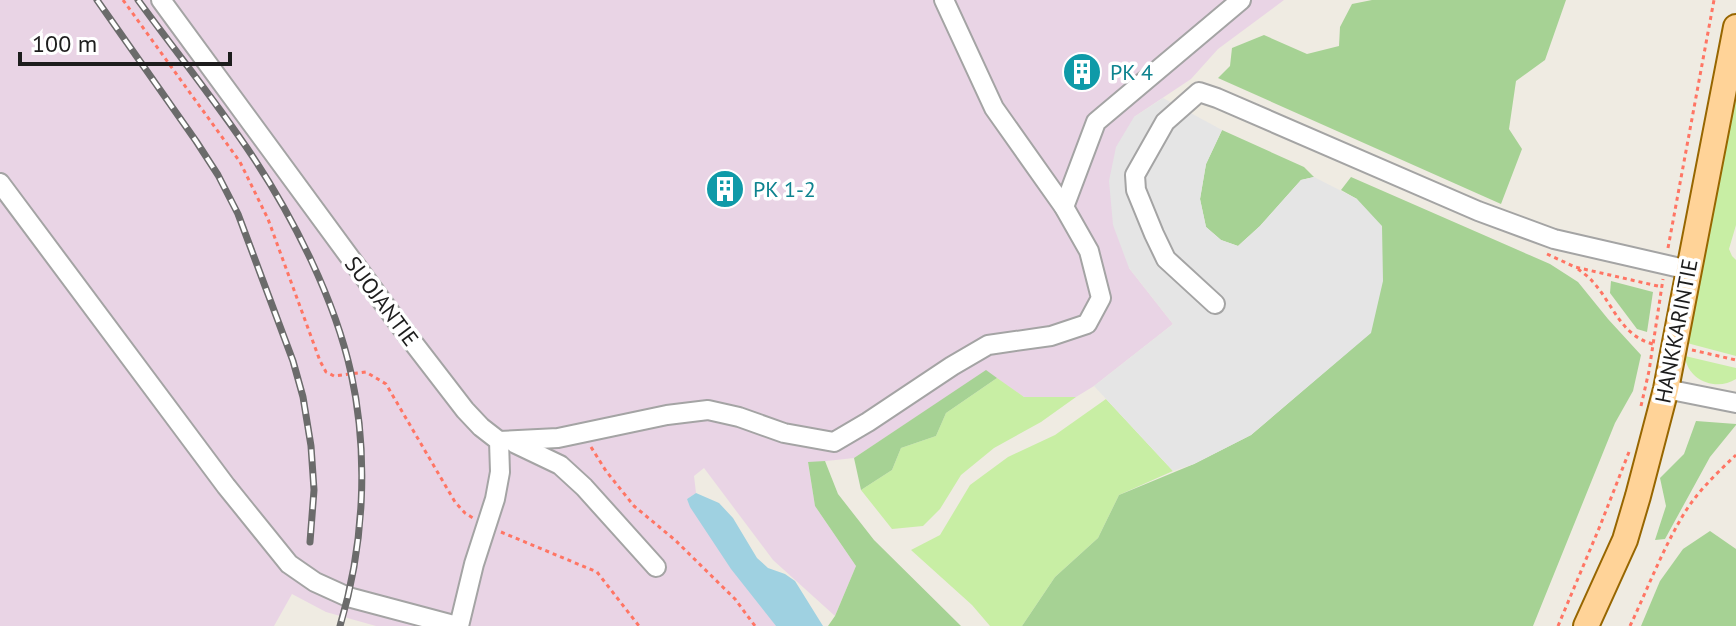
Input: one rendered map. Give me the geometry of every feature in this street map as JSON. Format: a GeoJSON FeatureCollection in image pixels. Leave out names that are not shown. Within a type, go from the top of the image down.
{"type":"FeatureCollection","features":[{"type":"Feature","properties":{"kind":"main road","name":"HANKKARINTIE"},"geometry":{"type":"LineString","coordinates":[[1586,626],[1625,540],[1666,389],[1664,344],[1677,267],[1736,27]]}},
{"type":"Feature","properties":{"kind":"street","name":"SUOJANTIE"},"geometry":{"type":"LineString","coordinates":[[161,0],[465,410],[481,427],[504,441],[560,465],[656,567]]}},
{"type":"Feature","properties":{"kind":"street"},"geometry":{"type":"LineString","coordinates":[[0,183],[226,486],[289,564],[315,582],[348,597],[458,626],[495,499],[504,441],[558,438],[667,415],[708,410],[784,433],[834,442],[988,345],[1051,336],[1087,324],[1101,298],[1089,251],[1064,207],[994,108],[944,0]]}},
{"type":"Feature","properties":{"kind":"street"},"geometry":{"type":"LineString","coordinates":[[1064,207],[1096,122],[1241,0]]}},
{"type":"Feature","properties":{"kind":"street"},"geometry":{"type":"LineString","coordinates":[[1215,304],[1166,259],[1136,190],[1135,175],[1165,122],[1199,92],[1478,211],[1554,239],[1677,267]]}},
{"type":"Feature","properties":{"kind":"street"},"geometry":{"type":"LineString","coordinates":[[1666,389],[1736,403]]}},
{"type":"Feature","properties":{"kind":"path"},"geometry":{"type":"LineString","coordinates":[[123,0],[240,162],[268,219],[326,372],[334,376],[366,372],[386,384],[455,502],[465,513],[532,546],[597,572],[639,626]]}},
{"type":"Feature","properties":{"kind":"path"},"geometry":{"type":"LineString","coordinates":[[1639,413],[1664,344],[1714,0]]}},
{"type":"Feature","properties":{"kind":"path"},"geometry":{"type":"LineString","coordinates":[[1575,267],[1593,282],[1624,327],[1637,338],[1736,360]]}},
{"type":"Feature","properties":{"kind":"path"},"geometry":{"type":"LineString","coordinates":[[585,433],[606,471],[634,506],[675,540],[735,599],[755,626]]}},
{"type":"Feature","properties":{"kind":"path"},"geometry":{"type":"LineString","coordinates":[[1558,626],[1632,442]]}},
{"type":"Feature","properties":{"kind":"path"},"geometry":{"type":"LineString","coordinates":[[1630,626],[1686,510],[1736,455]]}},
{"type":"Feature","properties":{"kind":"shaded area"},"geometry":{"type":"Polygon","coordinates":[[[0,0],[1284,0],[1218,49],[1191,79],[1134,117],[1129,268],[1173,324],[1076,397],[1024,397],[986,371],[854,458],[808,463],[815,506],[856,566],[835,616],[773,560],[704,468],[694,476],[696,493],[687,499],[776,626],[376,626],[326,612],[292,594],[274,626],[0,626],[0,0]]]}},
{"type":"Feature","properties":{"kind":"shaded area"},"geometry":{"type":"Polygon","coordinates":[[[1163,98],[1222,130],[1206,164],[1200,199],[1206,227],[1221,240],[1238,246],[1301,180],[1314,177],[1357,199],[1382,226],[1383,281],[1371,333],[1251,435],[1194,464],[1173,471],[1094,386],[1173,324],[1129,268],[1113,225],[1109,181],[1116,147],[1134,117],[1163,98]]]}},
{"type":"Feature","properties":{"kind":"green space"},"geometry":{"type":"Polygon","coordinates":[[[1372,0],[1566,0],[1545,60],[1516,81],[1509,129],[1522,149],[1501,204],[1218,78],[1230,66],[1232,48],[1264,35],[1307,54],[1339,46],[1340,27],[1352,4],[1372,0]]]}},
{"type":"Feature","properties":{"kind":"green space"},"geometry":{"type":"Polygon","coordinates":[[[1736,94],[1736,225],[1729,249],[1736,260],[1736,356],[1687,343],[1736,94]]]}},
{"type":"Feature","properties":{"kind":"green space"},"geometry":{"type":"Polygon","coordinates":[[[1222,130],[1304,167],[1314,177],[1301,180],[1238,246],[1221,240],[1206,227],[1200,199],[1206,164],[1222,130]]]}},
{"type":"Feature","properties":{"kind":"green space"},"geometry":{"type":"Polygon","coordinates":[[[1351,177],[1550,264],[1578,282],[1641,355],[1633,391],[1615,423],[1533,626],[1022,626],[1055,577],[1098,538],[1119,495],[1194,464],[1251,435],[1370,333],[1357,199],[1341,190],[1351,177]]]}},
{"type":"Feature","properties":{"kind":"green space"},"geometry":{"type":"Polygon","coordinates":[[[1611,281],[1653,292],[1647,332],[1637,329],[1610,293],[1611,281]]]}},
{"type":"Feature","properties":{"kind":"green space"},"geometry":{"type":"Polygon","coordinates":[[[1685,356],[1736,368],[1736,379],[1720,384],[1704,381],[1691,372],[1685,356]]]}},
{"type":"Feature","properties":{"kind":"green space"},"geometry":{"type":"Polygon","coordinates":[[[986,370],[997,378],[946,413],[936,436],[901,448],[892,470],[861,490],[854,458],[986,370]]]}},
{"type":"Feature","properties":{"kind":"green space"},"geometry":{"type":"Polygon","coordinates":[[[997,378],[1024,397],[1076,397],[1041,422],[994,448],[961,475],[940,509],[923,526],[892,529],[861,490],[892,470],[901,448],[936,436],[946,413],[997,378]]]}},
{"type":"Feature","properties":{"kind":"green space"},"geometry":{"type":"Polygon","coordinates":[[[1106,399],[1173,471],[1119,495],[1098,538],[1055,577],[1022,626],[990,626],[972,605],[911,550],[940,535],[970,485],[1008,457],[1055,435],[1106,399]]]}},
{"type":"Feature","properties":{"kind":"green space"},"geometry":{"type":"Polygon","coordinates":[[[1696,421],[1736,425],[1710,457],[1665,539],[1655,540],[1666,506],[1660,478],[1684,454],[1696,421]]]}},
{"type":"Feature","properties":{"kind":"green space"},"geometry":{"type":"Polygon","coordinates":[[[825,461],[838,494],[874,540],[961,626],[828,626],[856,566],[815,506],[808,462],[825,461]]]}},
{"type":"Feature","properties":{"kind":"green space"},"geometry":{"type":"Polygon","coordinates":[[[1710,531],[1736,549],[1736,626],[1641,626],[1660,581],[1683,549],[1710,531]]]}},
{"type":"Feature","properties":{"kind":"water"},"geometry":{"type":"Polygon","coordinates":[[[696,493],[719,503],[733,518],[757,558],[768,568],[795,581],[823,626],[776,626],[731,569],[690,507],[687,499],[696,493]]]}},
{"type":"Feature","properties":{"kind":"railway"},"geometry":{"type":"LineString","coordinates":[[97,0],[196,141],[238,214],[293,361],[303,397],[314,490],[310,542]]}},
{"type":"Feature","properties":{"kind":"railway"},"geometry":{"type":"LineString","coordinates":[[138,0],[225,117],[268,181],[298,233],[335,317],[357,404],[362,468],[359,532],[340,626]]}},
{"type":"Feature","properties":{"kind":"place","name":"PK 4"},"geometry":{"type":"Point","coordinates":[1082,72]}},
{"type":"Feature","properties":{"kind":"place","name":"PK 1-2"},"geometry":{"type":"Point","coordinates":[725,189]}}]}
